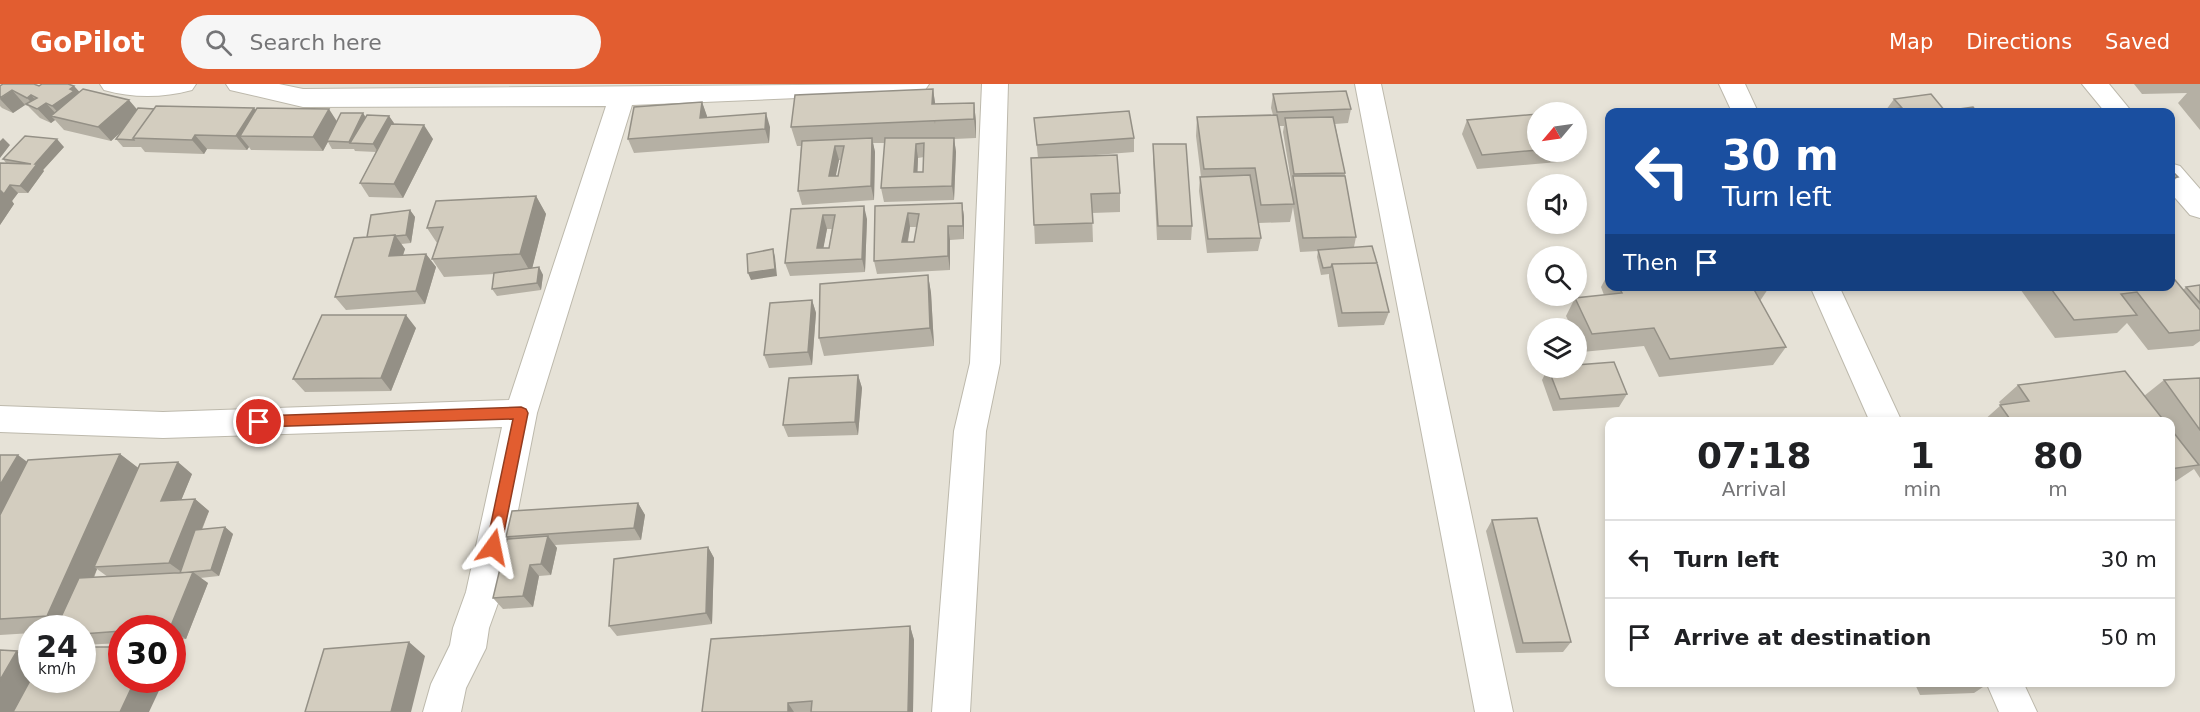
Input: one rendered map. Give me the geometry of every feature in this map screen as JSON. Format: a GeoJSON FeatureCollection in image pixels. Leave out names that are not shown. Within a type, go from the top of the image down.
{"type":"FeatureCollection","features":[{"type":"Feature","properties":{"kind":"street"},"geometry":{"type":"LineString","coordinates":[[113,84],[146,89],[183,84]]}},
{"type":"Feature","properties":{"kind":"street"},"geometry":{"type":"LineString","coordinates":[[239,84],[303,98],[622,97],[789,87],[916,84]]}},
{"type":"Feature","properties":{"kind":"street"},"geometry":{"type":"LineString","coordinates":[[951,712],[970,431],[985,363],[995,84]]}},
{"type":"Feature","properties":{"kind":"street"},"geometry":{"type":"LineString","coordinates":[[1368,84],[1494,712]]}},
{"type":"Feature","properties":{"kind":"street"},"geometry":{"type":"LineString","coordinates":[[1732,84],[1743,108]]}},
{"type":"Feature","properties":{"kind":"street"},"geometry":{"type":"LineString","coordinates":[[2095,84],[2116,108]]}},
{"type":"Feature","properties":{"kind":"street"},"geometry":{"type":"LineString","coordinates":[[442,712],[449,684],[468,648],[471,628],[484,592],[521,413],[622,97]]}},
{"type":"Feature","properties":{"kind":"street"},"geometry":{"type":"LineString","coordinates":[[2175,179],[2200,208]]}},
{"type":"Feature","properties":{"kind":"street"},"geometry":{"type":"LineString","coordinates":[[1826,291],[1884,417]]}},
{"type":"Feature","properties":{"kind":"street"},"geometry":{"type":"LineString","coordinates":[[0,419],[163,425],[521,413]]}},
{"type":"Feature","properties":{"kind":"street"},"geometry":{"type":"LineString","coordinates":[[2006,687],[2018,712]]}},
{"type":"Feature","properties":{"kind":"shaded area"},"geometry":{"type":"Polygon","coordinates":[[[0,84],[2200,84],[2200,712],[0,712],[0,84]]]}},
{"type":"Feature","properties":{"kind":"building"},"geometry":{"type":"Polygon","coordinates":[[[3,84],[39,86],[68,84],[74,86],[70,89],[74,91],[52,106],[46,103],[37,109],[26,104],[37,98],[31,95],[27,98],[12,90],[0,98],[0,86],[3,84]]]}},
{"type":"Feature","properties":{"kind":"building"},"geometry":{"type":"Polygon","coordinates":[[[83,89],[129,100],[98,127],[51,116],[83,89]]]}},
{"type":"Feature","properties":{"kind":"building"},"geometry":{"type":"Polygon","coordinates":[[[933,89],[932,104],[974,103],[974,119],[791,127],[795,95],[933,89]]]}},
{"type":"Feature","properties":{"kind":"building"},"geometry":{"type":"Polygon","coordinates":[[[1346,91],[1351,109],[1277,112],[1273,94],[1346,91]]]}},
{"type":"Feature","properties":{"kind":"building"},"geometry":{"type":"Polygon","coordinates":[[[1931,94],[1943,108],[1902,108],[1894,99],[1931,94]]]}},
{"type":"Feature","properties":{"kind":"building"},"geometry":{"type":"Polygon","coordinates":[[[702,102],[700,118],[766,113],[765,129],[628,139],[634,107],[702,102]]]}},
{"type":"Feature","properties":{"kind":"building"},"geometry":{"type":"Polygon","coordinates":[[[156,106],[254,108],[236,136],[195,135],[192,140],[133,138],[156,106]]]}},
{"type":"Feature","properties":{"kind":"building"},"geometry":{"type":"Polygon","coordinates":[[[138,108],[154,109],[133,138],[134,140],[116,139],[138,108]]]}},
{"type":"Feature","properties":{"kind":"building"},"geometry":{"type":"Polygon","coordinates":[[[257,108],[329,109],[313,137],[240,136],[257,108]]]}},
{"type":"Feature","properties":{"kind":"building"},"geometry":{"type":"Polygon","coordinates":[[[1129,111],[1134,138],[1037,145],[1034,118],[1129,111]]]}},
{"type":"Feature","properties":{"kind":"building"},"geometry":{"type":"Polygon","coordinates":[[[341,113],[363,113],[349,142],[327,141],[341,113]]]}},
{"type":"Feature","properties":{"kind":"building"},"geometry":{"type":"Polygon","coordinates":[[[367,115],[389,116],[373,144],[350,143],[367,115]]]}},
{"type":"Feature","properties":{"kind":"building"},"geometry":{"type":"Polygon","coordinates":[[[1277,115],[1294,204],[1261,205],[1255,168],[1204,169],[1197,117],[1277,115]]]}},
{"type":"Feature","properties":{"kind":"building"},"geometry":{"type":"Polygon","coordinates":[[[1527,115],[1527,151],[1482,155],[1467,120],[1527,115]]]}},
{"type":"Feature","properties":{"kind":"building"},"geometry":{"type":"Polygon","coordinates":[[[1333,117],[1345,173],[1294,174],[1285,118],[1333,117]]]}},
{"type":"Feature","properties":{"kind":"building"},"geometry":{"type":"Polygon","coordinates":[[[391,124],[424,125],[394,184],[360,183],[391,124]]]}},
{"type":"Feature","properties":{"kind":"building"},"geometry":{"type":"Polygon","coordinates":[[[25,136],[57,139],[35,164],[37,164],[20,186],[10,185],[4,194],[0,190],[0,163],[31,164],[3,159],[25,136]]]}},
{"type":"Feature","properties":{"kind":"building"},"geometry":{"type":"Polygon","coordinates":[[[872,138],[871,186],[798,191],[802,141],[872,138]],[[835,146],[829,176],[838,176],[844,146],[835,146]]]}},
{"type":"Feature","properties":{"kind":"building"},"geometry":{"type":"Polygon","coordinates":[[[885,138],[954,138],[952,186],[881,188],[885,138]],[[924,143],[916,144],[914,172],[923,172],[924,143]]]}},
{"type":"Feature","properties":{"kind":"building"},"geometry":{"type":"Polygon","coordinates":[[[1153,144],[1186,144],[1192,226],[1158,226],[1153,144]]]}},
{"type":"Feature","properties":{"kind":"building"},"geometry":{"type":"Polygon","coordinates":[[[1117,155],[1120,193],[1091,194],[1093,223],[1034,225],[1031,158],[1117,155]]]}},
{"type":"Feature","properties":{"kind":"building"},"geometry":{"type":"Polygon","coordinates":[[[1250,175],[1261,238],[1208,239],[1200,177],[1250,175]]]}},
{"type":"Feature","properties":{"kind":"building"},"geometry":{"type":"Polygon","coordinates":[[[1293,176],[1345,176],[1356,237],[1303,238],[1293,176]]]}},
{"type":"Feature","properties":{"kind":"building"},"geometry":{"type":"Polygon","coordinates":[[[536,196],[520,254],[432,259],[443,227],[427,228],[436,201],[536,196]]]}},
{"type":"Feature","properties":{"kind":"building"},"geometry":{"type":"Polygon","coordinates":[[[962,203],[963,226],[948,226],[948,256],[874,261],[875,206],[962,203]],[[908,213],[902,242],[914,242],[919,214],[908,213]]]}},
{"type":"Feature","properties":{"kind":"building"},"geometry":{"type":"Polygon","coordinates":[[[864,206],[862,259],[785,263],[791,209],[864,206]],[[823,215],[817,248],[829,248],[835,215],[823,215]]]}},
{"type":"Feature","properties":{"kind":"building"},"geometry":{"type":"Polygon","coordinates":[[[410,210],[406,235],[367,237],[371,215],[410,210]]]}},
{"type":"Feature","properties":{"kind":"building"},"geometry":{"type":"Polygon","coordinates":[[[395,235],[389,256],[426,254],[416,291],[335,297],[354,238],[395,235]]]}},
{"type":"Feature","properties":{"kind":"building"},"geometry":{"type":"Polygon","coordinates":[[[1372,246],[1377,263],[1332,264],[1331,267],[1323,268],[1318,250],[1372,246]]]}},
{"type":"Feature","properties":{"kind":"building"},"geometry":{"type":"Polygon","coordinates":[[[773,249],[775,269],[748,273],[747,254],[773,249]]]}},
{"type":"Feature","properties":{"kind":"building"},"geometry":{"type":"Polygon","coordinates":[[[1377,263],[1389,312],[1342,313],[1332,264],[1377,263]]]}},
{"type":"Feature","properties":{"kind":"building"},"geometry":{"type":"Polygon","coordinates":[[[539,267],[537,283],[492,289],[494,273],[539,267]]]}},
{"type":"Feature","properties":{"kind":"building"},"geometry":{"type":"Polygon","coordinates":[[[928,275],[930,328],[819,338],[820,284],[928,275]]]}},
{"type":"Feature","properties":{"kind":"building"},"geometry":{"type":"Polygon","coordinates":[[[2175,280],[2200,310],[2200,330],[2169,333],[2137,292],[2121,294],[2137,315],[2074,320],[2053,291],[2175,291],[2175,280]]]}},
{"type":"Feature","properties":{"kind":"building"},"geometry":{"type":"Polygon","coordinates":[[[2200,285],[2200,303],[2186,287],[2200,285]]]}},
{"type":"Feature","properties":{"kind":"building"},"geometry":{"type":"Polygon","coordinates":[[[1621,291],[1755,291],[1786,347],[1670,359],[1654,328],[1592,334],[1587,318],[1584,318],[1579,306],[1587,306],[1587,297],[1622,293],[1621,291]]]}},
{"type":"Feature","properties":{"kind":"building"},"geometry":{"type":"Polygon","coordinates":[[[812,300],[808,352],[764,355],[770,303],[812,300]]]}},
{"type":"Feature","properties":{"kind":"building"},"geometry":{"type":"Polygon","coordinates":[[[322,315],[406,315],[381,378],[293,379],[322,315]]]}},
{"type":"Feature","properties":{"kind":"building"},"geometry":{"type":"Polygon","coordinates":[[[1614,362],[1627,394],[1560,399],[1552,378],[1587,378],[1587,364],[1614,362]]]}},
{"type":"Feature","properties":{"kind":"building"},"geometry":{"type":"Polygon","coordinates":[[[2125,371],[2161,417],[2008,417],[2000,405],[2029,401],[2018,385],[2125,371]]]}},
{"type":"Feature","properties":{"kind":"building"},"geometry":{"type":"Polygon","coordinates":[[[858,375],[855,422],[783,425],[789,378],[858,375]]]}},
{"type":"Feature","properties":{"kind":"building"},"geometry":{"type":"Polygon","coordinates":[[[2200,378],[2200,430],[2164,380],[2200,378]]]}},
{"type":"Feature","properties":{"kind":"building"},"geometry":{"type":"Polygon","coordinates":[[[2175,434],[2199,465],[2175,468],[2175,434]]]}},
{"type":"Feature","properties":{"kind":"building"},"geometry":{"type":"Polygon","coordinates":[[[120,454],[47,615],[18,615],[18,618],[0,619],[0,515],[28,460],[120,454]]]}},
{"type":"Feature","properties":{"kind":"building"},"geometry":{"type":"Polygon","coordinates":[[[0,455],[18,455],[0,485],[0,455]]]}},
{"type":"Feature","properties":{"kind":"building"},"geometry":{"type":"Polygon","coordinates":[[[178,462],[161,501],[195,499],[169,563],[94,567],[140,464],[178,462]]]}},
{"type":"Feature","properties":{"kind":"building"},"geometry":{"type":"Polygon","coordinates":[[[638,503],[634,528],[506,537],[512,511],[638,503]]]}},
{"type":"Feature","properties":{"kind":"building"},"geometry":{"type":"Polygon","coordinates":[[[1537,518],[1571,642],[1523,643],[1492,520],[1537,518]]]}},
{"type":"Feature","properties":{"kind":"building"},"geometry":{"type":"Polygon","coordinates":[[[225,527],[211,570],[180,573],[195,530],[225,527]]]}},
{"type":"Feature","properties":{"kind":"building"},"geometry":{"type":"Polygon","coordinates":[[[548,536],[541,564],[530,565],[523,596],[493,598],[507,539],[548,536]]]}},
{"type":"Feature","properties":{"kind":"building"},"geometry":{"type":"Polygon","coordinates":[[[708,547],[706,613],[609,626],[614,559],[708,547]]]}},
{"type":"Feature","properties":{"kind":"building"},"geometry":{"type":"Polygon","coordinates":[[[193,572],[175,615],[108,615],[108,632],[96,633],[96,615],[62,615],[79,578],[193,572]]]}},
{"type":"Feature","properties":{"kind":"building"},"geometry":{"type":"Polygon","coordinates":[[[910,626],[908,712],[811,712],[812,701],[788,703],[788,712],[702,712],[711,639],[910,626]]]}},
{"type":"Feature","properties":{"kind":"building"},"geometry":{"type":"Polygon","coordinates":[[[409,642],[391,712],[305,712],[324,649],[409,642]]]}},
{"type":"Feature","properties":{"kind":"building"},"geometry":{"type":"Polygon","coordinates":[[[96,647],[108,647],[108,693],[129,693],[120,712],[13,712],[23,693],[96,693],[96,647]]]}},
{"type":"Feature","properties":{"kind":"building"},"geometry":{"type":"Polygon","coordinates":[[[0,650],[17,651],[0,680],[0,650]]]}},
{"type":"Feature","properties":{"kind":"route"},"geometry":{"type":"LineString","coordinates":[[259,422],[521,413],[493,547]]}}]}
